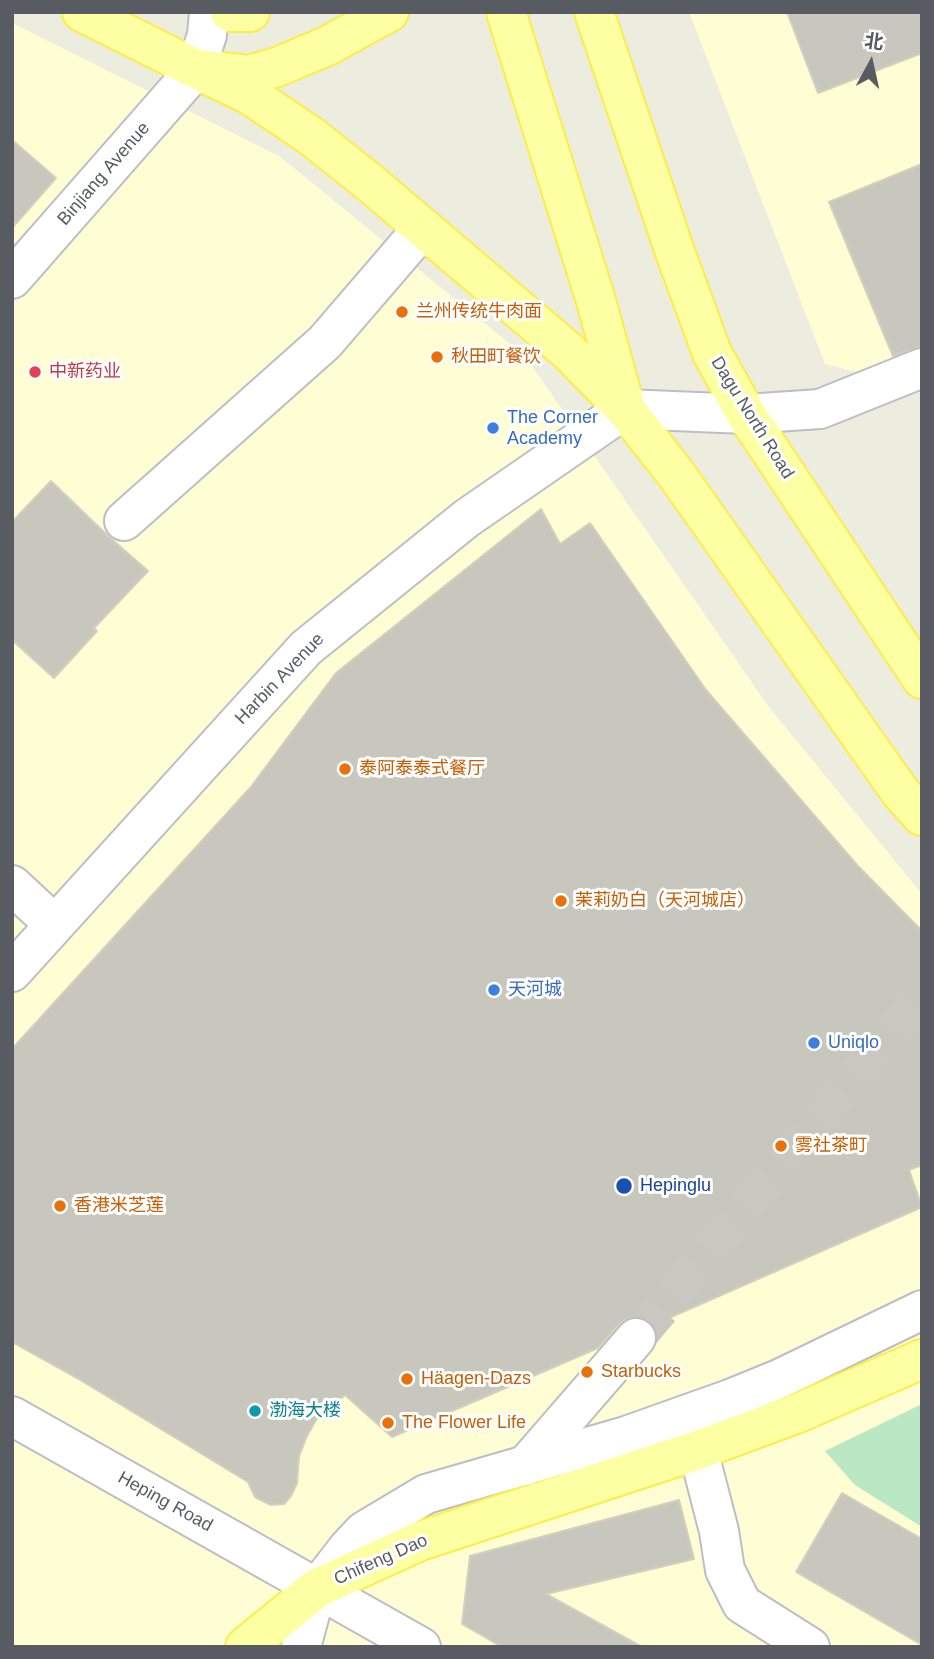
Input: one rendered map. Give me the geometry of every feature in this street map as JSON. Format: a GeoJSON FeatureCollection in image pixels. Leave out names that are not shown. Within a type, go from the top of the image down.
{"type":"FeatureCollection","features":[{"type":"Feature","properties":{"kind":"main road"},"geometry":{"type":"LineString","coordinates":[[82,12],[250,95],[311,136],[568,351],[625,409],[676,474],[901,793],[922,816]]}},
{"type":"Feature","properties":{"kind":"main road"},"geometry":{"type":"LineString","coordinates":[[230,12],[250,12]]}},
{"type":"Feature","properties":{"kind":"main road"},"geometry":{"type":"LineString","coordinates":[[196,69],[249,75],[327,46],[389,12]]}},
{"type":"Feature","properties":{"kind":"main road"},"geometry":{"type":"LineString","coordinates":[[506,12],[596,301],[625,409]]}},
{"type":"Feature","properties":{"kind":"main road","name":"Dagu North Road"},"geometry":{"type":"LineString","coordinates":[[594,12],[693,304],[712,352],[746,415],[922,679]]}},
{"type":"Feature","properties":{"kind":"main road","name":"Chifeng Dao"},"geometry":{"type":"LineString","coordinates":[[317,1588],[420,1541],[698,1450],[798,1413],[922,1359]]}},
{"type":"Feature","properties":{"kind":"main road"},"geometry":{"type":"LineString","coordinates":[[245,1647],[317,1588]]}},
{"type":"Feature","properties":{"kind":"street"},"geometry":{"type":"LineString","coordinates":[[196,69],[207,35],[209,12]]}},
{"type":"Feature","properties":{"kind":"street","name":"Binjiang Avenue"},"geometry":{"type":"LineString","coordinates":[[12,279],[196,69]]}},
{"type":"Feature","properties":{"kind":"street"},"geometry":{"type":"LineString","coordinates":[[124,521],[326,342],[423,228]]}},
{"type":"Feature","properties":{"kind":"street"},"geometry":{"type":"LineString","coordinates":[[625,409],[746,415],[820,409],[922,368]]}},
{"type":"Feature","properties":{"kind":"street","name":"Harbin Avenue"},"geometry":{"type":"LineString","coordinates":[[12,972],[306,648],[467,518],[625,409]]}},
{"type":"Feature","properties":{"kind":"street"},"geometry":{"type":"LineString","coordinates":[[12,885],[54,924]]}},
{"type":"Feature","properties":{"kind":"street","name":"Chifeng Dao"},"geometry":{"type":"LineString","coordinates":[[317,1588],[364,1531],[426,1494],[626,1436],[730,1399],[790,1374],[922,1310]]}},
{"type":"Feature","properties":{"kind":"street"},"geometry":{"type":"LineString","coordinates":[[525,1466],[636,1338]]}},
{"type":"Feature","properties":{"kind":"street","name":"Heping Road"},"geometry":{"type":"LineString","coordinates":[[12,1416],[421,1647]]}},
{"type":"Feature","properties":{"kind":"street"},"geometry":{"type":"LineString","coordinates":[[698,1450],[719,1531],[725,1570],[742,1604],[810,1647]]}},
{"type":"Feature","properties":{"kind":"street"},"geometry":{"type":"LineString","coordinates":[[301,1647],[317,1588]]}},
{"type":"Feature","properties":{"kind":"street"},"geometry":{"type":"LineString","coordinates":[[314,1647],[317,1588]]}},
{"type":"Feature","properties":{"kind":"shaded area"},"geometry":{"type":"Polygon","coordinates":[[[689,12],[922,12],[922,350],[864,374],[825,364],[689,12]]]}},
{"type":"Feature","properties":{"kind":"shaded area"},"geometry":{"type":"Polygon","coordinates":[[[12,23],[279,156],[525,356],[769,707],[922,894],[922,1647],[12,1647],[12,23]]]}},
{"type":"Feature","properties":{"kind":"green space"},"geometry":{"type":"Polygon","coordinates":[[[922,1404],[922,1527],[855,1485],[825,1451],[922,1404]]]}},
{"type":"Feature","properties":{"kind":"building"},"geometry":{"type":"Polygon","coordinates":[[[787,12],[922,12],[922,53],[818,93],[787,12]]]}},
{"type":"Feature","properties":{"kind":"building"},"geometry":{"type":"Polygon","coordinates":[[[12,140],[56,178],[12,228],[12,140]]]}},
{"type":"Feature","properties":{"kind":"building"},"geometry":{"type":"Polygon","coordinates":[[[922,164],[922,346],[893,356],[829,202],[922,164]]]}},
{"type":"Feature","properties":{"kind":"building"},"geometry":{"type":"Polygon","coordinates":[[[51,481],[148,571],[94,628],[97,631],[54,678],[12,640],[12,522],[51,481]]]}},
{"type":"Feature","properties":{"kind":"building","name":"天河城"},"geometry":{"type":"Polygon","coordinates":[[[541,509],[560,544],[590,523],[706,690],[857,865],[922,931],[922,1165],[909,1170],[922,1207],[653,1325],[641,1317],[628,1318],[619,1324],[598,1348],[392,1437],[345,1395],[316,1420],[307,1436],[299,1456],[297,1483],[291,1496],[284,1504],[271,1505],[255,1497],[248,1482],[82,1381],[12,1342],[12,1049],[250,788],[336,673],[541,509]]]}},
{"type":"Feature","properties":{"kind":"building"},"geometry":{"type":"Polygon","coordinates":[[[842,1493],[922,1539],[922,1645],[796,1572],[842,1493]]]}},
{"type":"Feature","properties":{"kind":"building"},"geometry":{"type":"Polygon","coordinates":[[[679,1500],[694,1559],[546,1594],[642,1647],[502,1647],[462,1624],[470,1556],[679,1500]]]}},
{"type":"Feature","properties":{"kind":"tunnel"},"geometry":{"type":"LineString","coordinates":[[636,1338],[922,996]]}},
{"type":"Feature","properties":{"kind":"place","name":"兰州传统牛肉面"},"geometry":{"type":"Point","coordinates":[402,312]}},
{"type":"Feature","properties":{"kind":"place","name":"秋田町餐饮"},"geometry":{"type":"Point","coordinates":[437,357]}},
{"type":"Feature","properties":{"kind":"place","name":"中新药业"},"geometry":{"type":"Point","coordinates":[35,372]}},
{"type":"Feature","properties":{"kind":"place","name":"The Corner Academy"},"geometry":{"type":"Point","coordinates":[493,428]}},
{"type":"Feature","properties":{"kind":"place","name":"泰阿泰泰式餐厅"},"geometry":{"type":"Point","coordinates":[345,769]}},
{"type":"Feature","properties":{"kind":"place","name":"茉莉奶白（天河城店）"},"geometry":{"type":"Point","coordinates":[561,901]}},
{"type":"Feature","properties":{"kind":"place","name":"天河城"},"geometry":{"type":"Point","coordinates":[494,990]}},
{"type":"Feature","properties":{"kind":"place","name":"Uniqlo"},"geometry":{"type":"Point","coordinates":[814,1043]}},
{"type":"Feature","properties":{"kind":"place","name":"雾社茶町"},"geometry":{"type":"Point","coordinates":[781,1146]}},
{"type":"Feature","properties":{"kind":"place","name":"Hepinglu"},"geometry":{"type":"Point","coordinates":[624,1186]}},
{"type":"Feature","properties":{"kind":"place","name":"香港米芝莲"},"geometry":{"type":"Point","coordinates":[60,1206]}},
{"type":"Feature","properties":{"kind":"place","name":"Starbucks"},"geometry":{"type":"Point","coordinates":[587,1372]}},
{"type":"Feature","properties":{"kind":"place","name":"Häagen-Dazs"},"geometry":{"type":"Point","coordinates":[407,1379]}},
{"type":"Feature","properties":{"kind":"place","name":"渤海大楼"},"geometry":{"type":"Point","coordinates":[255,1411]}},
{"type":"Feature","properties":{"kind":"place","name":"The Flower Life"},"geometry":{"type":"Point","coordinates":[388,1423]}}]}
